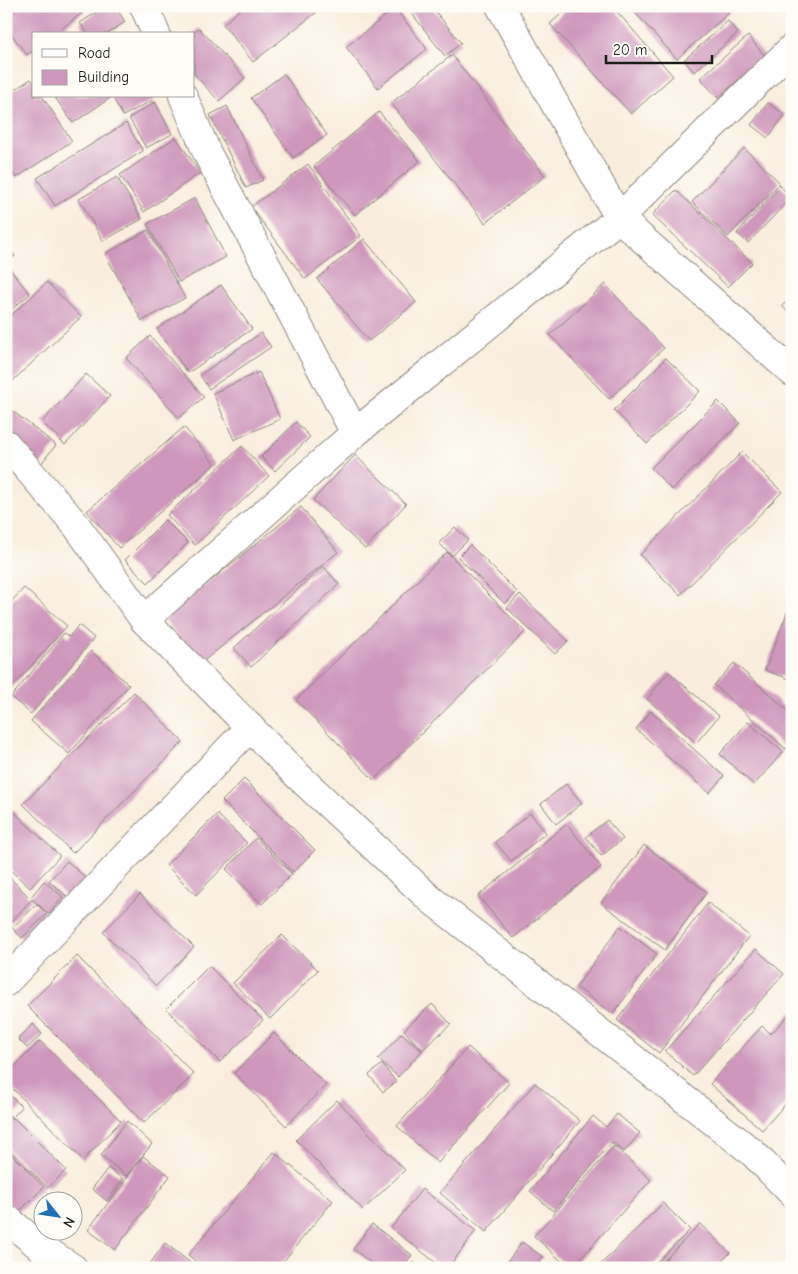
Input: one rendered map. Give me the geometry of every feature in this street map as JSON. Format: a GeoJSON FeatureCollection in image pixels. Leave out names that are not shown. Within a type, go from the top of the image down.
{"type":"FeatureCollection","features":[{"type":"Feature","properties":{"kind":"street"},"geometry":{"type":"LineString","coordinates":[[144,6],[155,32]]}},
{"type":"Feature","properties":{"kind":"street"},"geometry":{"type":"LineString","coordinates":[[500,6],[619,218],[792,372]]}},
{"type":"Feature","properties":{"kind":"street"},"geometry":{"type":"LineString","coordinates":[[144,620],[355,433],[619,218],[792,48]]}},
{"type":"Feature","properties":{"kind":"street"},"geometry":{"type":"LineString","coordinates":[[184,98],[207,153],[355,433]]}},
{"type":"Feature","properties":{"kind":"street"},"geometry":{"type":"LineString","coordinates":[[6,444],[76,524],[144,620],[297,775],[429,898],[752,1152],[792,1193]]}},
{"type":"Feature","properties":{"kind":"street"},"geometry":{"type":"LineString","coordinates":[[6,982],[250,727]]}},
{"type":"Feature","properties":{"kind":"street"},"geometry":{"type":"LineString","coordinates":[[6,1218],[39,1246],[73,1268]]}},
{"type":"Feature","properties":{"kind":"building"},"geometry":{"type":"Polygon","coordinates":[[[6,6],[84,6],[86,10],[58,32],[32,32],[32,51],[27,55],[6,27],[6,6]]]}},
{"type":"Feature","properties":{"kind":"building"},"geometry":{"type":"Polygon","coordinates":[[[106,6],[115,6],[125,22],[110,32],[87,32],[80,23],[106,6]]]}},
{"type":"Feature","properties":{"kind":"building"},"geometry":{"type":"Polygon","coordinates":[[[244,6],[314,6],[318,11],[253,62],[223,24],[244,6]]]}},
{"type":"Feature","properties":{"kind":"building"},"geometry":{"type":"Polygon","coordinates":[[[406,6],[431,6],[461,43],[445,56],[406,6]]]}},
{"type":"Feature","properties":{"kind":"building"},"geometry":{"type":"Polygon","coordinates":[[[570,6],[612,6],[673,76],[631,114],[550,24],[570,6]]]}},
{"type":"Feature","properties":{"kind":"building"},"geometry":{"type":"Polygon","coordinates":[[[629,6],[726,6],[731,11],[677,59],[629,6]]]}},
{"type":"Feature","properties":{"kind":"building"},"geometry":{"type":"Polygon","coordinates":[[[395,8],[427,49],[378,88],[346,47],[395,8]]]}},
{"type":"Feature","properties":{"kind":"building"},"geometry":{"type":"Polygon","coordinates":[[[728,21],[738,33],[694,72],[684,60],[728,21]]]}},
{"type":"Feature","properties":{"kind":"building"},"geometry":{"type":"Polygon","coordinates":[[[199,28],[245,78],[219,101],[195,75],[194,32],[199,28]]]}},
{"type":"Feature","properties":{"kind":"building"},"geometry":{"type":"Polygon","coordinates":[[[748,36],[765,56],[718,98],[700,78],[748,36]]]}},
{"type":"Feature","properties":{"kind":"building"},"geometry":{"type":"Polygon","coordinates":[[[452,55],[545,176],[485,223],[391,103],[452,55]]]}},
{"type":"Feature","properties":{"kind":"building"},"geometry":{"type":"Polygon","coordinates":[[[284,74],[327,135],[293,158],[251,98],[284,74]]]}},
{"type":"Feature","properties":{"kind":"building"},"geometry":{"type":"Polygon","coordinates":[[[31,79],[32,98],[43,98],[72,141],[16,178],[6,163],[6,95],[31,79]]]}},
{"type":"Feature","properties":{"kind":"building"},"geometry":{"type":"Polygon","coordinates":[[[55,98],[110,98],[73,123],[55,98]]]}},
{"type":"Feature","properties":{"kind":"building"},"geometry":{"type":"Polygon","coordinates":[[[117,98],[152,98],[153,100],[123,116],[114,100],[117,98]]]}},
{"type":"Feature","properties":{"kind":"building"},"geometry":{"type":"Polygon","coordinates":[[[155,102],[172,134],[146,148],[129,118],[155,102]]]}},
{"type":"Feature","properties":{"kind":"building"},"geometry":{"type":"Polygon","coordinates":[[[768,103],[785,115],[768,138],[751,125],[768,103]]]}},
{"type":"Feature","properties":{"kind":"building"},"geometry":{"type":"Polygon","coordinates":[[[227,106],[263,180],[246,188],[210,115],[227,106]]]}},
{"type":"Feature","properties":{"kind":"building"},"geometry":{"type":"Polygon","coordinates":[[[379,112],[420,161],[355,215],[314,166],[379,112]]]}},
{"type":"Feature","properties":{"kind":"building"},"geometry":{"type":"Polygon","coordinates":[[[126,123],[143,151],[55,206],[37,178],[126,123]]]}},
{"type":"Feature","properties":{"kind":"building"},"geometry":{"type":"Polygon","coordinates":[[[176,137],[200,173],[144,212],[120,175],[176,137]]]}},
{"type":"Feature","properties":{"kind":"building"},"geometry":{"type":"Polygon","coordinates":[[[744,148],[780,183],[728,237],[692,202],[744,148]]]}},
{"type":"Feature","properties":{"kind":"building"},"geometry":{"type":"Polygon","coordinates":[[[308,164],[361,236],[305,279],[251,207],[308,164]]]}},
{"type":"Feature","properties":{"kind":"building"},"geometry":{"type":"Polygon","coordinates":[[[117,177],[142,219],[103,241],[79,199],[117,177]]]}},
{"type":"Feature","properties":{"kind":"building"},"geometry":{"type":"Polygon","coordinates":[[[780,186],[792,197],[748,243],[737,233],[780,186]]]}},
{"type":"Feature","properties":{"kind":"building"},"geometry":{"type":"Polygon","coordinates":[[[676,190],[752,263],[728,287],[652,215],[676,190]]]}},
{"type":"Feature","properties":{"kind":"building"},"geometry":{"type":"Polygon","coordinates":[[[195,198],[226,257],[179,282],[147,224],[195,198]]]}},
{"type":"Feature","properties":{"kind":"building"},"geometry":{"type":"Polygon","coordinates":[[[148,230],[185,298],[142,321],[105,254],[148,230]]]}},
{"type":"Feature","properties":{"kind":"building"},"geometry":{"type":"Polygon","coordinates":[[[364,239],[416,302],[369,341],[317,279],[364,239]]]}},
{"type":"Feature","properties":{"kind":"building"},"geometry":{"type":"Polygon","coordinates":[[[6,247],[15,256],[6,264],[6,247]]]}},
{"type":"Feature","properties":{"kind":"building"},"geometry":{"type":"Polygon","coordinates":[[[9,268],[30,294],[6,314],[6,270],[9,268]]]}},
{"type":"Feature","properties":{"kind":"building"},"geometry":{"type":"Polygon","coordinates":[[[47,282],[81,317],[6,387],[6,320],[47,282]]]}},
{"type":"Feature","properties":{"kind":"building"},"geometry":{"type":"Polygon","coordinates":[[[605,284],[664,348],[609,399],[550,335],[605,284]]]}},
{"type":"Feature","properties":{"kind":"building"},"geometry":{"type":"Polygon","coordinates":[[[221,285],[252,329],[188,373],[157,329],[221,285]]]}},
{"type":"Feature","properties":{"kind":"building"},"geometry":{"type":"Polygon","coordinates":[[[792,297],[792,316],[782,306],[792,297]]]}},
{"type":"Feature","properties":{"kind":"building"},"geometry":{"type":"Polygon","coordinates":[[[261,333],[271,347],[209,389],[200,375],[261,333]]]}},
{"type":"Feature","properties":{"kind":"building"},"geometry":{"type":"Polygon","coordinates":[[[150,336],[204,397],[179,418],[126,358],[150,336]]]}},
{"type":"Feature","properties":{"kind":"building"},"geometry":{"type":"Polygon","coordinates":[[[666,358],[700,391],[647,444],[614,410],[666,358]]]}},
{"type":"Feature","properties":{"kind":"building"},"geometry":{"type":"Polygon","coordinates":[[[259,372],[280,419],[234,440],[213,393],[259,372]]]}},
{"type":"Feature","properties":{"kind":"building"},"geometry":{"type":"Polygon","coordinates":[[[86,374],[110,396],[65,445],[42,422],[86,374]]]}},
{"type":"Feature","properties":{"kind":"building"},"geometry":{"type":"Polygon","coordinates":[[[718,401],[740,423],[672,490],[651,468],[718,401]]]}},
{"type":"Feature","properties":{"kind":"building"},"geometry":{"type":"Polygon","coordinates":[[[10,409],[56,445],[40,465],[6,438],[6,413],[10,409]]]}},
{"type":"Feature","properties":{"kind":"building"},"geometry":{"type":"Polygon","coordinates":[[[296,422],[310,437],[275,471],[261,457],[296,422]]]}},
{"type":"Feature","properties":{"kind":"building"},"geometry":{"type":"Polygon","coordinates":[[[184,427],[215,464],[119,548],[87,511],[184,427]]]}},
{"type":"Feature","properties":{"kind":"building"},"geometry":{"type":"Polygon","coordinates":[[[242,446],[269,476],[195,545],[167,515],[242,446]]]}},
{"type":"Feature","properties":{"kind":"building"},"geometry":{"type":"Polygon","coordinates":[[[742,452],[782,492],[680,595],[640,555],[742,452]]]}},
{"type":"Feature","properties":{"kind":"building"},"geometry":{"type":"Polygon","coordinates":[[[355,455],[406,504],[365,549],[313,500],[355,455]]]}},
{"type":"Feature","properties":{"kind":"building"},"geometry":{"type":"Polygon","coordinates":[[[301,507],[338,552],[200,664],[164,619],[301,507]]]}},
{"type":"Feature","properties":{"kind":"building"},"geometry":{"type":"Polygon","coordinates":[[[165,520],[188,543],[148,583],[125,560],[165,520]]]}},
{"type":"Feature","properties":{"kind":"building"},"geometry":{"type":"Polygon","coordinates":[[[455,527],[468,540],[452,556],[439,543],[455,527]]]}},
{"type":"Feature","properties":{"kind":"building"},"geometry":{"type":"Polygon","coordinates":[[[470,545],[517,592],[505,604],[458,557],[470,545]]]}},
{"type":"Feature","properties":{"kind":"building"},"geometry":{"type":"Polygon","coordinates":[[[447,552],[525,632],[374,780],[296,700],[447,552]]]}},
{"type":"Feature","properties":{"kind":"building"},"geometry":{"type":"Polygon","coordinates":[[[323,566],[339,584],[251,667],[234,648],[323,566]]]}},
{"type":"Feature","properties":{"kind":"building"},"geometry":{"type":"Polygon","coordinates":[[[24,588],[67,626],[6,694],[6,607],[24,588]]]}},
{"type":"Feature","properties":{"kind":"building"},"geometry":{"type":"Polygon","coordinates":[[[792,592],[792,604],[787,603],[792,592]]]}},
{"type":"Feature","properties":{"kind":"building"},"geometry":{"type":"Polygon","coordinates":[[[520,594],[568,641],[555,654],[507,608],[520,594]]]}},
{"type":"Feature","properties":{"kind":"building"},"geometry":{"type":"Polygon","coordinates":[[[790,605],[792,606],[792,680],[765,670],[790,605]]]}},
{"type":"Feature","properties":{"kind":"building"},"geometry":{"type":"Polygon","coordinates":[[[79,625],[94,638],[31,714],[11,697],[64,633],[69,637],[79,625]]]}},
{"type":"Feature","properties":{"kind":"building"},"geometry":{"type":"Polygon","coordinates":[[[91,651],[129,685],[69,754],[31,721],[91,651]]]}},
{"type":"Feature","properties":{"kind":"building"},"geometry":{"type":"Polygon","coordinates":[[[734,663],[792,714],[792,743],[786,749],[714,685],[734,663]]]}},
{"type":"Feature","properties":{"kind":"building"},"geometry":{"type":"Polygon","coordinates":[[[669,672],[719,716],[696,743],[647,699],[669,672]]]}},
{"type":"Feature","properties":{"kind":"building"},"geometry":{"type":"Polygon","coordinates":[[[134,692],[183,742],[73,853],[23,804],[134,692]]]}},
{"type":"Feature","properties":{"kind":"building"},"geometry":{"type":"Polygon","coordinates":[[[651,711],[724,776],[709,793],[636,729],[651,711]]]}},
{"type":"Feature","properties":{"kind":"building"},"geometry":{"type":"Polygon","coordinates":[[[748,722],[783,752],[754,785],[720,754],[748,722]]]}},
{"type":"Feature","properties":{"kind":"building"},"geometry":{"type":"Polygon","coordinates":[[[244,779],[315,850],[293,872],[222,801],[244,779]]]}},
{"type":"Feature","properties":{"kind":"building"},"geometry":{"type":"Polygon","coordinates":[[[566,784],[582,803],[556,824],[541,804],[566,784]]]}},
{"type":"Feature","properties":{"kind":"building"},"geometry":{"type":"Polygon","coordinates":[[[6,804],[60,856],[30,888],[6,866],[6,804]]]}},
{"type":"Feature","properties":{"kind":"building"},"geometry":{"type":"Polygon","coordinates":[[[530,813],[546,833],[511,861],[495,842],[530,813]]]}},
{"type":"Feature","properties":{"kind":"building"},"geometry":{"type":"Polygon","coordinates":[[[217,814],[247,843],[196,895],[166,865],[217,814]]]}},
{"type":"Feature","properties":{"kind":"building"},"geometry":{"type":"Polygon","coordinates":[[[607,820],[623,839],[601,856],[586,837],[607,820]]]}},
{"type":"Feature","properties":{"kind":"building"},"geometry":{"type":"Polygon","coordinates":[[[567,824],[601,867],[513,938],[478,896],[567,824]]]}},
{"type":"Feature","properties":{"kind":"building"},"geometry":{"type":"Polygon","coordinates":[[[256,838],[292,874],[262,904],[226,869],[256,838]]]}},
{"type":"Feature","properties":{"kind":"building"},"geometry":{"type":"Polygon","coordinates":[[[644,845],[707,892],[665,950],[601,903],[644,845]]]}},
{"type":"Feature","properties":{"kind":"building"},"geometry":{"type":"Polygon","coordinates":[[[67,861],[98,889],[80,908],[49,881],[67,861]]]}},
{"type":"Feature","properties":{"kind":"building"},"geometry":{"type":"Polygon","coordinates":[[[6,874],[30,898],[44,881],[63,897],[49,914],[32,899],[9,924],[6,921],[6,874]]]}},
{"type":"Feature","properties":{"kind":"building"},"geometry":{"type":"Polygon","coordinates":[[[140,894],[194,947],[156,986],[103,932],[140,894]]]}},
{"type":"Feature","properties":{"kind":"building"},"geometry":{"type":"Polygon","coordinates":[[[708,903],[749,936],[659,1053],[617,1020],[708,903]]]}},
{"type":"Feature","properties":{"kind":"building"},"geometry":{"type":"Polygon","coordinates":[[[37,904],[47,914],[22,938],[12,928],[37,904]]]}},
{"type":"Feature","properties":{"kind":"building"},"geometry":{"type":"Polygon","coordinates":[[[620,926],[657,954],[613,1014],[576,987],[620,926]]]}},
{"type":"Feature","properties":{"kind":"building"},"geometry":{"type":"Polygon","coordinates":[[[282,935],[318,970],[270,1019],[233,983],[282,935]]]}},
{"type":"Feature","properties":{"kind":"building"},"geometry":{"type":"Polygon","coordinates":[[[756,949],[784,974],[693,1076],[665,1051],[756,949]]]}},
{"type":"Feature","properties":{"kind":"building"},"geometry":{"type":"Polygon","coordinates":[[[77,956],[194,1074],[144,1123],[27,1006],[77,956]]]}},
{"type":"Feature","properties":{"kind":"building"},"geometry":{"type":"Polygon","coordinates":[[[209,966],[263,1020],[220,1062],[166,1009],[209,966]]]}},
{"type":"Feature","properties":{"kind":"building"},"geometry":{"type":"Polygon","coordinates":[[[432,1004],[451,1024],[422,1050],[404,1030],[432,1004]]]}},
{"type":"Feature","properties":{"kind":"building"},"geometry":{"type":"Polygon","coordinates":[[[792,1011],[792,1097],[762,1130],[710,1084],[762,1026],[771,1034],[792,1011]]]}},
{"type":"Feature","properties":{"kind":"building"},"geometry":{"type":"Polygon","coordinates":[[[33,1024],[42,1034],[27,1048],[18,1039],[33,1024]]]}},
{"type":"Feature","properties":{"kind":"building"},"geometry":{"type":"Polygon","coordinates":[[[274,1033],[326,1085],[286,1126],[234,1073],[274,1033]]]}},
{"type":"Feature","properties":{"kind":"building"},"geometry":{"type":"Polygon","coordinates":[[[402,1033],[422,1051],[398,1077],[378,1059],[402,1033]]]}},
{"type":"Feature","properties":{"kind":"building"},"geometry":{"type":"Polygon","coordinates":[[[40,1041],[121,1121],[83,1160],[6,1082],[6,1075],[40,1041]]]}},
{"type":"Feature","properties":{"kind":"building"},"geometry":{"type":"Polygon","coordinates":[[[468,1047],[509,1083],[438,1163],[397,1126],[468,1047]]]}},
{"type":"Feature","properties":{"kind":"building"},"geometry":{"type":"Polygon","coordinates":[[[382,1064],[396,1082],[383,1092],[369,1075],[382,1064]]]}},
{"type":"Feature","properties":{"kind":"building"},"geometry":{"type":"Polygon","coordinates":[[[535,1083],[580,1121],[486,1232],[440,1193],[535,1083]]]}},
{"type":"Feature","properties":{"kind":"building"},"geometry":{"type":"Polygon","coordinates":[[[6,1091],[22,1107],[12,1118],[6,1112],[6,1091]]]}},
{"type":"Feature","properties":{"kind":"building"},"geometry":{"type":"Polygon","coordinates":[[[337,1100],[405,1170],[363,1210],[296,1140],[337,1100]]]}},
{"type":"Feature","properties":{"kind":"building"},"geometry":{"type":"Polygon","coordinates":[[[6,1113],[14,1118],[66,1170],[48,1188],[6,1147],[6,1113]]]}},
{"type":"Feature","properties":{"kind":"building"},"geometry":{"type":"Polygon","coordinates":[[[617,1114],[640,1133],[624,1152],[612,1142],[553,1211],[530,1191],[593,1116],[606,1127],[617,1114]]]}},
{"type":"Feature","properties":{"kind":"building"},"geometry":{"type":"Polygon","coordinates":[[[127,1121],[152,1144],[126,1176],[101,1155],[127,1121]]]}},
{"type":"Feature","properties":{"kind":"building"},"geometry":{"type":"Polygon","coordinates":[[[614,1146],[651,1180],[572,1268],[569,1268],[534,1236],[614,1146]]]}},
{"type":"Feature","properties":{"kind":"building"},"geometry":{"type":"Polygon","coordinates":[[[6,1149],[44,1187],[39,1192],[32,1192],[32,1199],[18,1213],[6,1201],[6,1149]]]}},
{"type":"Feature","properties":{"kind":"building"},"geometry":{"type":"Polygon","coordinates":[[[274,1152],[333,1201],[278,1268],[203,1268],[188,1255],[274,1152]]]}},
{"type":"Feature","properties":{"kind":"building"},"geometry":{"type":"Polygon","coordinates":[[[143,1156],[170,1176],[115,1250],[88,1230],[143,1156]]]}},
{"type":"Feature","properties":{"kind":"building"},"geometry":{"type":"Polygon","coordinates":[[[108,1168],[123,1179],[107,1201],[92,1189],[108,1168]]]}},
{"type":"Feature","properties":{"kind":"building"},"geometry":{"type":"Polygon","coordinates":[[[422,1189],[476,1231],[448,1268],[443,1268],[391,1228],[422,1189]]]}},
{"type":"Feature","properties":{"kind":"building"},"geometry":{"type":"Polygon","coordinates":[[[663,1203],[690,1230],[651,1268],[597,1268],[663,1203]]]}},
{"type":"Feature","properties":{"kind":"building"},"geometry":{"type":"Polygon","coordinates":[[[372,1224],[412,1255],[402,1268],[377,1268],[353,1249],[372,1224]]]}},
{"type":"Feature","properties":{"kind":"building"},"geometry":{"type":"Polygon","coordinates":[[[700,1224],[730,1253],[715,1268],[657,1268],[700,1224]]]}},
{"type":"Feature","properties":{"kind":"building"},"geometry":{"type":"Polygon","coordinates":[[[522,1242],[543,1257],[538,1263],[544,1268],[503,1268],[522,1242]]]}},
{"type":"Feature","properties":{"kind":"building"},"geometry":{"type":"Polygon","coordinates":[[[165,1243],[197,1268],[147,1268],[165,1243]]]}},
{"type":"Feature","properties":{"kind":"building"},"geometry":{"type":"Polygon","coordinates":[[[413,1262],[420,1268],[408,1268],[413,1262]]]}}]}
